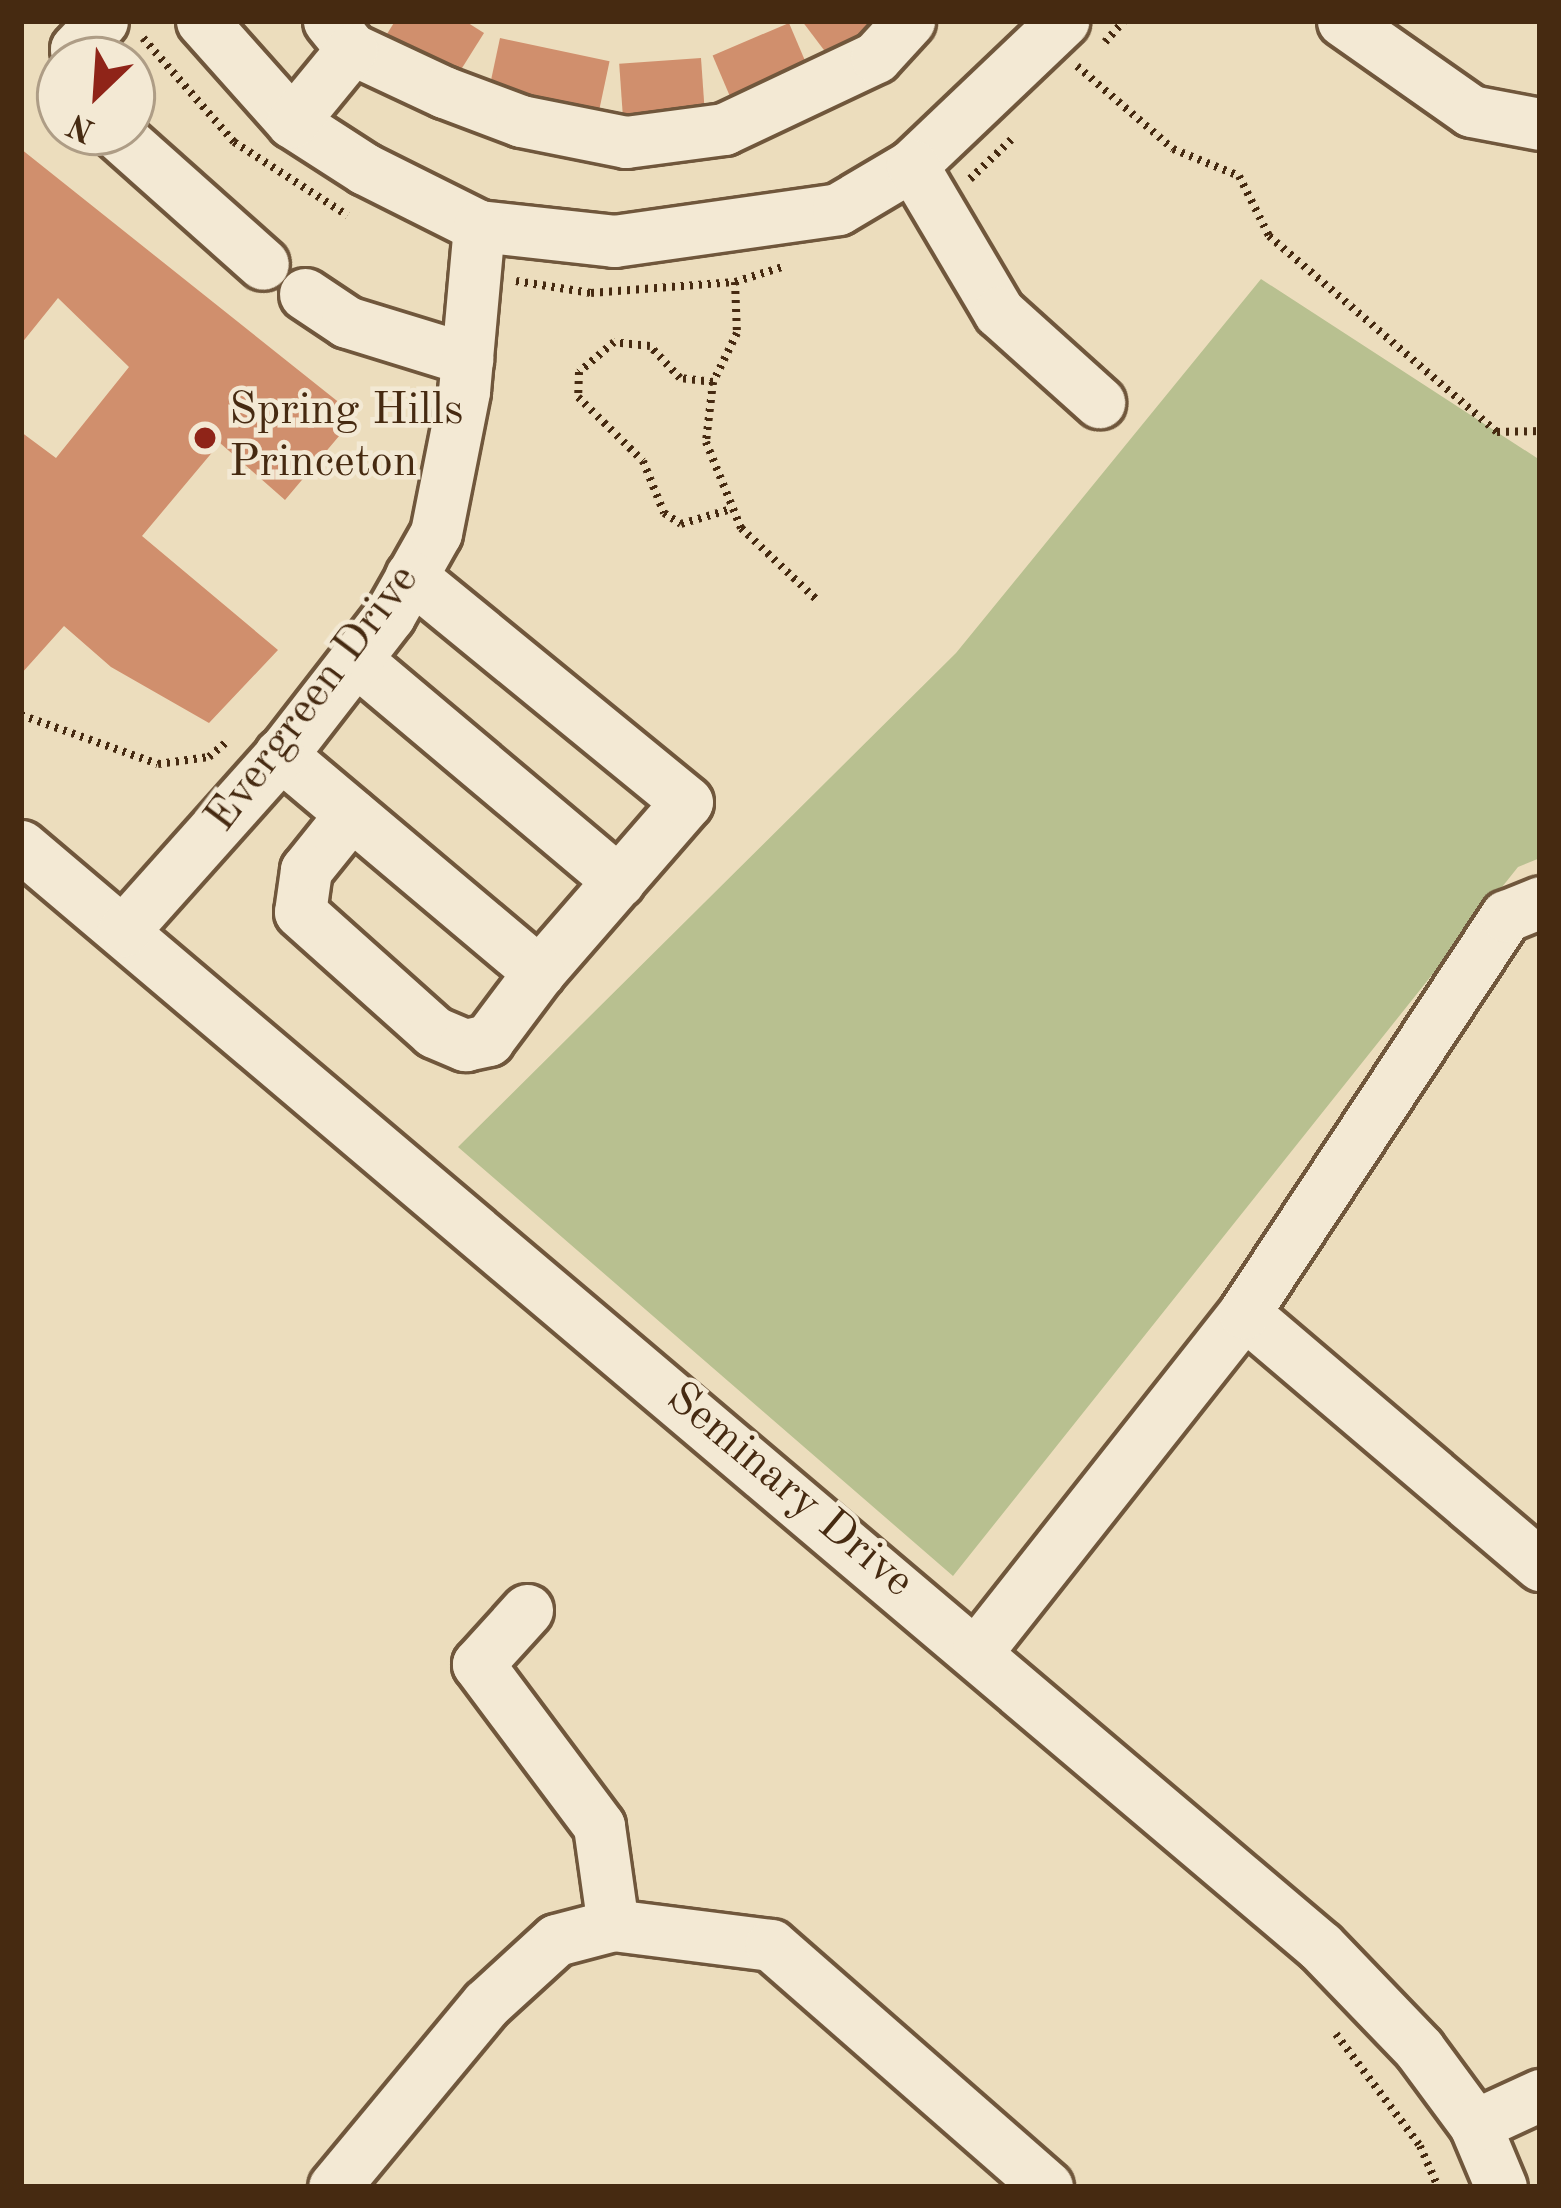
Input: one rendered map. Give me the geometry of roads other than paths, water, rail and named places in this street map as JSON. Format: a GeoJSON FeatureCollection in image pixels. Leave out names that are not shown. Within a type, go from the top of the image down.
{"type":"FeatureCollection","features":[{"type":"Feature","properties":{"kind":"street"},"geometry":{"type":"LineString","coordinates":[[202,21],[292,122],[479,226],[614,241],[737,230],[838,209],[912,165],[1054,30]]}},
{"type":"Feature","properties":{"kind":"street"},"geometry":{"type":"LineString","coordinates":[[292,122],[340,35],[521,121],[626,142],[724,129],[876,57],[909,21]]}},
{"type":"Feature","properties":{"kind":"street"},"geometry":{"type":"LineString","coordinates":[[1343,21],[1471,111],[1540,124]]}},
{"type":"Feature","properties":{"kind":"street"},"geometry":{"type":"LineString","coordinates":[[142,156],[263,264]]}},
{"type":"Feature","properties":{"kind":"street"},"geometry":{"type":"LineString","coordinates":[[912,165],[999,312],[1099,402]]}},
{"type":"Feature","properties":{"kind":"street","name":"Evergreen Drive"},"geometry":{"type":"LineString","coordinates":[[123,931],[259,743],[356,658],[436,532],[467,358],[479,226]]}},
{"type":"Feature","properties":{"kind":"street"},"geometry":{"type":"LineString","coordinates":[[305,294],[347,322],[467,358]]}},
{"type":"Feature","properties":{"kind":"street"},"geometry":{"type":"LineString","coordinates":[[351,814],[307,870],[300,912],[434,1032],[465,1045],[488,1040],[539,972],[687,802],[411,576]]}},
{"type":"Feature","properties":{"kind":"street"},"geometry":{"type":"LineString","coordinates":[[356,658],[619,881]]}},
{"type":"Feature","properties":{"kind":"street"},"geometry":{"type":"LineString","coordinates":[[259,743],[539,972]]}},
{"type":"Feature","properties":{"kind":"street","name":"Seminary Drive"},"geometry":{"type":"LineString","coordinates":[[21,846],[978,1650],[1320,1946],[1420,2049],[1475,2125],[1501,2187]]}},
{"type":"Feature","properties":{"kind":"street"},"geometry":{"type":"LineString","coordinates":[[978,1650],[1244,1313],[1506,916],[1540,902]]}},
{"type":"Feature","properties":{"kind":"street"},"geometry":{"type":"LineString","coordinates":[[1244,1313],[1540,1565]]}},
{"type":"Feature","properties":{"kind":"street"},"geometry":{"type":"LineString","coordinates":[[527,1610],[478,1664],[599,1826],[613,1925]]}},
{"type":"Feature","properties":{"kind":"street"},"geometry":{"type":"LineString","coordinates":[[334,2187],[486,2004],[556,1940],[613,1925],[771,1945],[1047,2187]]}},
{"type":"Feature","properties":{"kind":"street"},"geometry":{"type":"LineString","coordinates":[[1475,2125],[1540,2095]]}},
{"type":"Feature","properties":{"kind":"place","name":"Spring Hills Princeton"},"geometry":{"type":"Point","coordinates":[205,438]}}]}
